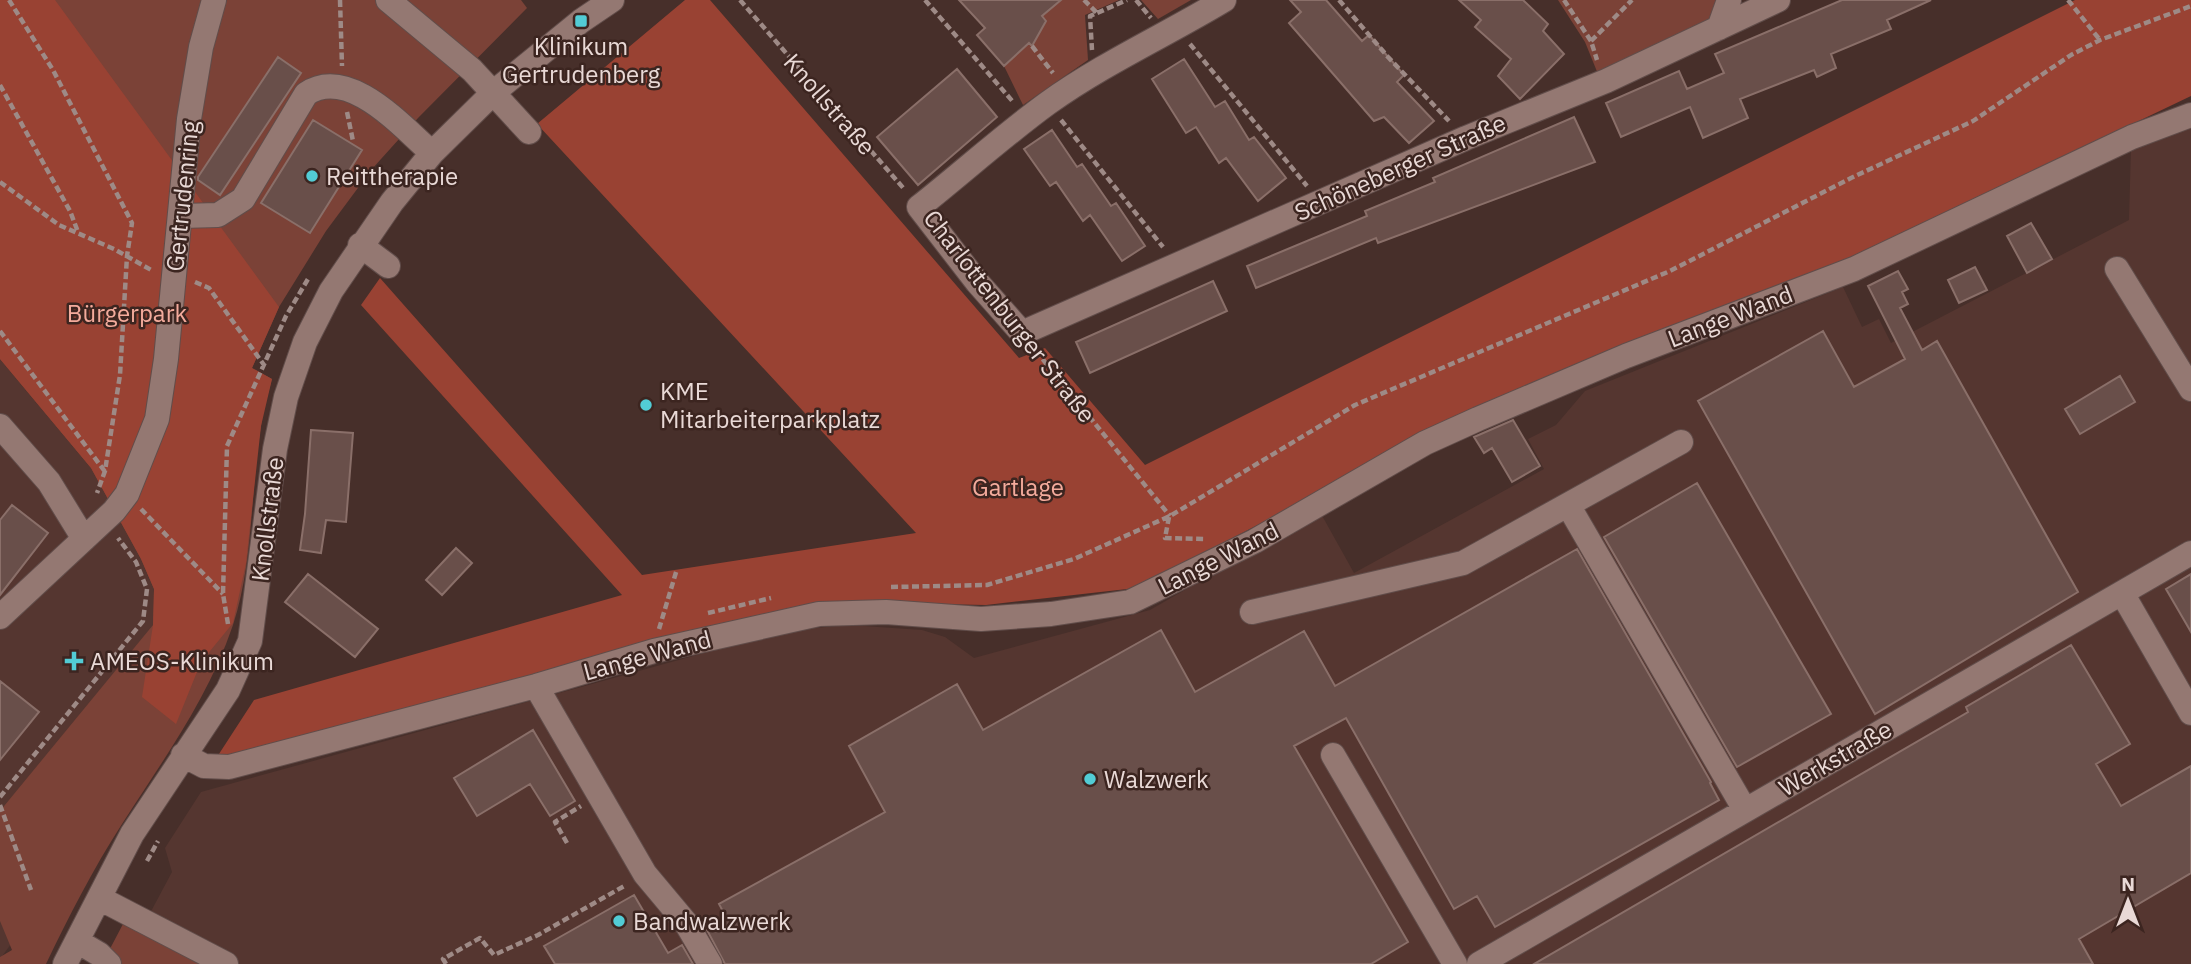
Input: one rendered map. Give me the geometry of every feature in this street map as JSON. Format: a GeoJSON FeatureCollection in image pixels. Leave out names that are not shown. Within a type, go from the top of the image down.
{"type":"FeatureCollection","features":[{"type":"Feature","properties":{"kind":"street","name":"Gertrudenring"},"geometry":{"type":"LineString","coordinates":[[0,617],[103,521],[127,494],[157,419],[166,359],[189,119],[201,47],[214,0]]}},
{"type":"Feature","properties":{"kind":"street"},"geometry":{"type":"LineString","coordinates":[[388,0],[472,70],[529,132]]}},
{"type":"Feature","properties":{"kind":"street","name":"Knollstraße"},"geometry":{"type":"LineString","coordinates":[[65,964],[132,834],[228,690],[250,641],[275,449],[286,397],[305,342],[331,291],[360,245],[432,153],[494,92],[580,21],[612,0]]}},
{"type":"Feature","properties":{"kind":"street","name":"Charlottenburger Straße"},"geometry":{"type":"LineString","coordinates":[[1022,333],[977,282],[919,207],[1048,103],[1127,53],[1224,0]]}},
{"type":"Feature","properties":{"kind":"street"},"geometry":{"type":"LineString","coordinates":[[1719,28],[1729,0]]}},
{"type":"Feature","properties":{"kind":"street","name":"Schöneberger Straße"},"geometry":{"type":"LineString","coordinates":[[1022,333],[1466,138],[1606,81],[1778,0]]}},
{"type":"Feature","properties":{"kind":"street"},"geometry":{"type":"LineString","coordinates":[[181,216],[218,215],[243,199],[306,94],[318,86],[354,91],[376,104],[432,153]]}},
{"type":"Feature","properties":{"kind":"street","name":"Lange Wand"},"geometry":{"type":"LineString","coordinates":[[183,755],[204,766],[229,767],[536,686],[654,651],[819,614],[886,612],[981,619],[1051,614],[1130,602],[1255,541],[1425,443],[1626,356],[1854,269],[2132,137],[2191,115]]}},
{"type":"Feature","properties":{"kind":"street"},"geometry":{"type":"LineString","coordinates":[[360,245],[388,266]]}},
{"type":"Feature","properties":{"kind":"street"},"geometry":{"type":"LineString","coordinates":[[2117,269],[2191,389]]}},
{"type":"Feature","properties":{"kind":"street"},"geometry":{"type":"LineString","coordinates":[[0,426],[49,482],[83,539]]}},
{"type":"Feature","properties":{"kind":"street"},"geometry":{"type":"LineString","coordinates":[[1252,612],[1463,564],[1681,442]]}},
{"type":"Feature","properties":{"kind":"street"},"geometry":{"type":"LineString","coordinates":[[1568,505],[1745,810]]}},
{"type":"Feature","properties":{"kind":"street","name":"Werkstraße"},"geometry":{"type":"LineString","coordinates":[[1479,964],[2191,553]]}},
{"type":"Feature","properties":{"kind":"street"},"geometry":{"type":"LineString","coordinates":[[2122,593],[2191,713]]}},
{"type":"Feature","properties":{"kind":"street"},"geometry":{"type":"LineString","coordinates":[[536,686],[645,874],[686,923],[710,964]]}},
{"type":"Feature","properties":{"kind":"street"},"geometry":{"type":"LineString","coordinates":[[1333,755],[1455,964]]}},
{"type":"Feature","properties":{"kind":"street"},"geometry":{"type":"LineString","coordinates":[[99,898],[226,964]]}},
{"type":"Feature","properties":{"kind":"street"},"geometry":{"type":"LineString","coordinates":[[78,941],[109,964]]}},
{"type":"Feature","properties":{"kind":"path"},"geometry":{"type":"LineString","coordinates":[[9,0],[52,70],[132,223],[127,256],[120,375],[105,471]]}},
{"type":"Feature","properties":{"kind":"path","name":"Knollstraße"},"geometry":{"type":"LineString","coordinates":[[740,0],[919,207]]}},
{"type":"Feature","properties":{"kind":"path"},"geometry":{"type":"LineString","coordinates":[[925,0],[1027,120]]}},
{"type":"Feature","properties":{"kind":"path"},"geometry":{"type":"LineString","coordinates":[[1084,0],[1097,13]]}},
{"type":"Feature","properties":{"kind":"path"},"geometry":{"type":"LineString","coordinates":[[1093,61],[1090,16],[1127,0]]}},
{"type":"Feature","properties":{"kind":"path"},"geometry":{"type":"LineString","coordinates":[[1339,0],[1388,57],[1466,138]]}},
{"type":"Feature","properties":{"kind":"path"},"geometry":{"type":"LineString","coordinates":[[1564,0],[1591,41],[1632,0]]}},
{"type":"Feature","properties":{"kind":"path"},"geometry":{"type":"LineString","coordinates":[[2068,0],[2100,40]]}},
{"type":"Feature","properties":{"kind":"path"},"geometry":{"type":"LineString","coordinates":[[1216,540],[1164,538],[1170,516],[1355,405],[1670,271],[1850,178],[1973,121],[2071,55],[2100,40],[2191,6]]}},
{"type":"Feature","properties":{"kind":"path"},"geometry":{"type":"LineString","coordinates":[[1177,28],[1320,203]]}},
{"type":"Feature","properties":{"kind":"path"},"geometry":{"type":"LineString","coordinates":[[0,85],[79,232]]}},
{"type":"Feature","properties":{"kind":"path"},"geometry":{"type":"LineString","coordinates":[[1048,103],[1177,265]]}},
{"type":"Feature","properties":{"kind":"path"},"geometry":{"type":"LineString","coordinates":[[0,183],[59,225],[127,256]]}},
{"type":"Feature","properties":{"kind":"path"},"geometry":{"type":"LineString","coordinates":[[175,274],[209,288],[264,365]]}},
{"type":"Feature","properties":{"kind":"path"},"geometry":{"type":"LineString","coordinates":[[229,630],[223,594],[227,446],[286,316],[308,279]]}},
{"type":"Feature","properties":{"kind":"path"},"geometry":{"type":"LineString","coordinates":[[0,331],[105,471],[223,594]]}},
{"type":"Feature","properties":{"kind":"path","name":"Charlottenburger Straße"},"geometry":{"type":"LineString","coordinates":[[1022,333],[1170,516]]}},
{"type":"Feature","properties":{"kind":"path"},"geometry":{"type":"LineString","coordinates":[[0,797],[143,621],[147,589],[136,562],[103,521]]}},
{"type":"Feature","properties":{"kind":"path"},"geometry":{"type":"LineString","coordinates":[[654,651],[677,569]]}},
{"type":"Feature","properties":{"kind":"path"},"geometry":{"type":"LineString","coordinates":[[0,805],[31,890]]}},
{"type":"Feature","properties":{"kind":"path"},"geometry":{"type":"LineString","coordinates":[[565,815],[555,822],[567,843]]}},
{"type":"Feature","properties":{"kind":"path"},"geometry":{"type":"LineString","coordinates":[[446,964],[443,959],[480,937],[494,954],[505,950],[645,874]]}},
{"type":"Feature","properties":{"kind":"shaded area"},"geometry":{"type":"Polygon","coordinates":[[[2191,126],[2191,964],[102,964],[140,932],[172,872],[165,848],[201,792],[751,640],[803,629],[849,625],[922,630],[945,637],[974,658],[1150,610],[1320,512],[1354,573],[1544,469],[1528,439],[1556,425],[1585,391],[1843,287],[1862,327],[1879,319],[1891,343],[2129,220],[2131,149],[2191,126]]]}},
{"type":"Feature","properties":{"kind":"shaded area","name":"AMEOS-Klinikum"},"geometry":{"type":"Polygon","coordinates":[[[0,359],[91,468],[141,559],[154,589],[153,625],[44,899],[0,959],[0,359]]]}},
{"type":"Feature","properties":{"kind":"green space"},"geometry":{"type":"Polygon","coordinates":[[[0,0],[521,0],[527,8],[418,118],[372,169],[326,231],[279,307],[252,368],[272,379],[263,414],[245,576],[233,625],[198,704],[101,858],[46,964],[0,964],[0,957],[12,950],[0,921],[0,811],[153,625],[154,589],[141,559],[91,468],[0,359],[0,0]]]}},
{"type":"Feature","properties":{"kind":"green space","name":"Bürgerpark"},"geometry":{"type":"Polygon","coordinates":[[[0,0],[55,0],[279,307],[252,368],[272,379],[261,426],[246,563],[233,623],[201,662],[176,724],[142,697],[153,625],[154,589],[141,559],[91,468],[0,359],[0,0]]]}},
{"type":"Feature","properties":{"kind":"green space","name":"Gartlage"},"geometry":{"type":"Polygon","coordinates":[[[685,0],[710,0],[1019,358],[1045,348],[1145,465],[2075,0],[2191,0],[2191,96],[1812,277],[1452,424],[1136,588],[986,605],[836,602],[231,760],[217,757],[254,700],[622,595],[361,305],[380,278],[642,575],[916,533],[537,124],[685,0]]]}},
{"type":"Feature","properties":{"kind":"green space"},"geometry":{"type":"Polygon","coordinates":[[[1049,0],[1119,0],[1085,15],[1088,60],[1023,105],[1004,66],[1025,39],[1032,45],[1046,21],[1042,16],[1054,6],[1049,0]]]}},
{"type":"Feature","properties":{"kind":"green space"},"geometry":{"type":"Polygon","coordinates":[[[1141,0],[1191,0],[1158,19],[1141,0]]]}},
{"type":"Feature","properties":{"kind":"green space"},"geometry":{"type":"Polygon","coordinates":[[[1558,0],[1718,0],[1710,22],[1598,74],[1585,42],[1558,0]]]}},
{"type":"Feature","properties":{"kind":"green space"},"geometry":{"type":"Polygon","coordinates":[[[123,924],[200,964],[102,964],[123,924]]]}},
{"type":"Feature","properties":{"kind":"building"},"geometry":{"type":"Polygon","coordinates":[[[959,0],[1061,0],[1042,16],[1046,21],[1032,46],[1029,43],[1004,66],[977,35],[985,28],[959,0]]]}},
{"type":"Feature","properties":{"kind":"building"},"geometry":{"type":"Polygon","coordinates":[[[1290,0],[1326,0],[1362,41],[1369,35],[1404,75],[1397,82],[1434,121],[1409,143],[1384,117],[1374,121],[1289,23],[1301,12],[1290,0]]]}},
{"type":"Feature","properties":{"kind":"building"},"geometry":{"type":"Polygon","coordinates":[[[1459,0],[1523,0],[1548,24],[1543,31],[1564,54],[1520,99],[1498,76],[1511,59],[1475,27],[1481,20],[1459,0]]]}},
{"type":"Feature","properties":{"kind":"building"},"geometry":{"type":"Polygon","coordinates":[[[1842,0],[1931,0],[1887,20],[1891,29],[1831,54],[1836,68],[1817,77],[1814,70],[1740,99],[1748,118],[1703,138],[1690,107],[1621,137],[1606,103],[1679,71],[1687,89],[1724,73],[1715,54],[1842,0]]]}},
{"type":"Feature","properties":{"kind":"building"},"geometry":{"type":"Polygon","coordinates":[[[278,57],[301,73],[220,195],[198,180],[198,177],[278,57]]]}},
{"type":"Feature","properties":{"kind":"building"},"geometry":{"type":"Polygon","coordinates":[[[1184,59],[1215,107],[1225,101],[1249,140],[1254,137],[1286,178],[1258,201],[1226,158],[1219,163],[1196,127],[1186,133],[1152,79],[1184,59]]]}},
{"type":"Feature","properties":{"kind":"building"},"geometry":{"type":"Polygon","coordinates":[[[957,69],[997,117],[918,185],[877,137],[957,69]]]}},
{"type":"Feature","properties":{"kind":"building"},"geometry":{"type":"Polygon","coordinates":[[[1574,117],[1595,162],[1378,243],[1376,238],[1256,288],[1247,266],[1367,216],[1365,211],[1435,182],[1433,178],[1574,117]]]}},
{"type":"Feature","properties":{"kind":"building","name":"Reittherapie"},"geometry":{"type":"Polygon","coordinates":[[[313,120],[362,150],[310,233],[261,203],[313,120]]]}},
{"type":"Feature","properties":{"kind":"building"},"geometry":{"type":"Polygon","coordinates":[[[1052,130],[1077,167],[1082,164],[1111,206],[1116,203],[1145,246],[1122,261],[1090,215],[1083,221],[1056,182],[1050,186],[1024,149],[1052,130]]]}},
{"type":"Feature","properties":{"kind":"building"},"geometry":{"type":"Polygon","coordinates":[[[2031,223],[2052,259],[2027,273],[2007,236],[2031,223]]]}},
{"type":"Feature","properties":{"kind":"building"},"geometry":{"type":"Polygon","coordinates":[[[1975,267],[1987,290],[1959,303],[1948,280],[1975,267]]]}},
{"type":"Feature","properties":{"kind":"building"},"geometry":{"type":"Polygon","coordinates":[[[1898,271],[1908,289],[1902,292],[1908,304],[1900,308],[1922,350],[1937,341],[2078,592],[1875,714],[1698,401],[1823,331],[1854,387],[1905,359],[1868,286],[1898,271]]]}},
{"type":"Feature","properties":{"kind":"building"},"geometry":{"type":"Polygon","coordinates":[[[1213,281],[1227,311],[1090,373],[1076,342],[1213,281]]]}},
{"type":"Feature","properties":{"kind":"building"},"geometry":{"type":"Polygon","coordinates":[[[2120,376],[2135,402],[2080,434],[2065,409],[2120,376]]]}},
{"type":"Feature","properties":{"kind":"building"},"geometry":{"type":"Polygon","coordinates":[[[1513,420],[1540,466],[1512,482],[1492,448],[1484,453],[1474,437],[1513,420]]]}},
{"type":"Feature","properties":{"kind":"building"},"geometry":{"type":"Polygon","coordinates":[[[311,430],[353,433],[346,522],[326,520],[321,553],[300,550],[311,430]]]}},
{"type":"Feature","properties":{"kind":"building"},"geometry":{"type":"Polygon","coordinates":[[[1697,483],[1831,714],[1737,767],[1604,537],[1697,483]]]}},
{"type":"Feature","properties":{"kind":"building"},"geometry":{"type":"Polygon","coordinates":[[[12,505],[48,533],[0,595],[0,520],[12,505]]]}},
{"type":"Feature","properties":{"kind":"building"},"geometry":{"type":"Polygon","coordinates":[[[456,548],[472,563],[442,595],[426,580],[456,548]]]}},
{"type":"Feature","properties":{"kind":"building","name":"Walzwerk"},"geometry":{"type":"Polygon","coordinates":[[[1577,549],[1719,800],[1495,927],[1477,896],[1454,909],[1346,718],[1294,746],[1408,942],[1371,964],[725,964],[707,930],[727,919],[719,904],[885,812],[849,746],[957,684],[983,730],[1161,630],[1195,692],[1304,631],[1335,686],[1577,549]]]}},
{"type":"Feature","properties":{"kind":"building"},"geometry":{"type":"Polygon","coordinates":[[[308,574],[378,629],[355,657],[285,602],[308,574]]]}},
{"type":"Feature","properties":{"kind":"building"},"geometry":{"type":"Polygon","coordinates":[[[2191,574],[2191,632],[2166,589],[2191,574]]]}},
{"type":"Feature","properties":{"kind":"building"},"geometry":{"type":"Polygon","coordinates":[[[2071,645],[2130,744],[2096,764],[2121,806],[2191,766],[2191,873],[2079,939],[2093,964],[1534,964],[1968,712],[1966,707],[2071,645]]]}},
{"type":"Feature","properties":{"kind":"building"},"geometry":{"type":"Polygon","coordinates":[[[0,681],[39,712],[0,760],[0,681]]]}},
{"type":"Feature","properties":{"kind":"building"},"geometry":{"type":"Polygon","coordinates":[[[533,730],[575,801],[550,816],[530,784],[477,816],[454,778],[533,730]]]}},
{"type":"Feature","properties":{"kind":"building","name":"Bandwalzwerk"},"geometry":{"type":"Polygon","coordinates":[[[634,895],[668,953],[682,945],[693,964],[555,964],[544,946],[634,895]]]}},
{"type":"Feature","properties":{"kind":"place","name":"Klinikum Gertrudenberg"},"geometry":{"type":"Point","coordinates":[581,21]}},
{"type":"Feature","properties":{"kind":"place","name":"Reittherapie"},"geometry":{"type":"Point","coordinates":[312,176]}},
{"type":"Feature","properties":{"kind":"place","name":"KME Mitarbeiterparkplatz"},"geometry":{"type":"Point","coordinates":[646,405]}},
{"type":"Feature","properties":{"kind":"place","name":"AMEOS-Klinikum"},"geometry":{"type":"Point","coordinates":[74,661]}},
{"type":"Feature","properties":{"kind":"place","name":"Walzwerk"},"geometry":{"type":"Point","coordinates":[1090,779]}},
{"type":"Feature","properties":{"kind":"place","name":"Bandwalzwerk"},"geometry":{"type":"Point","coordinates":[619,921]}}]}
